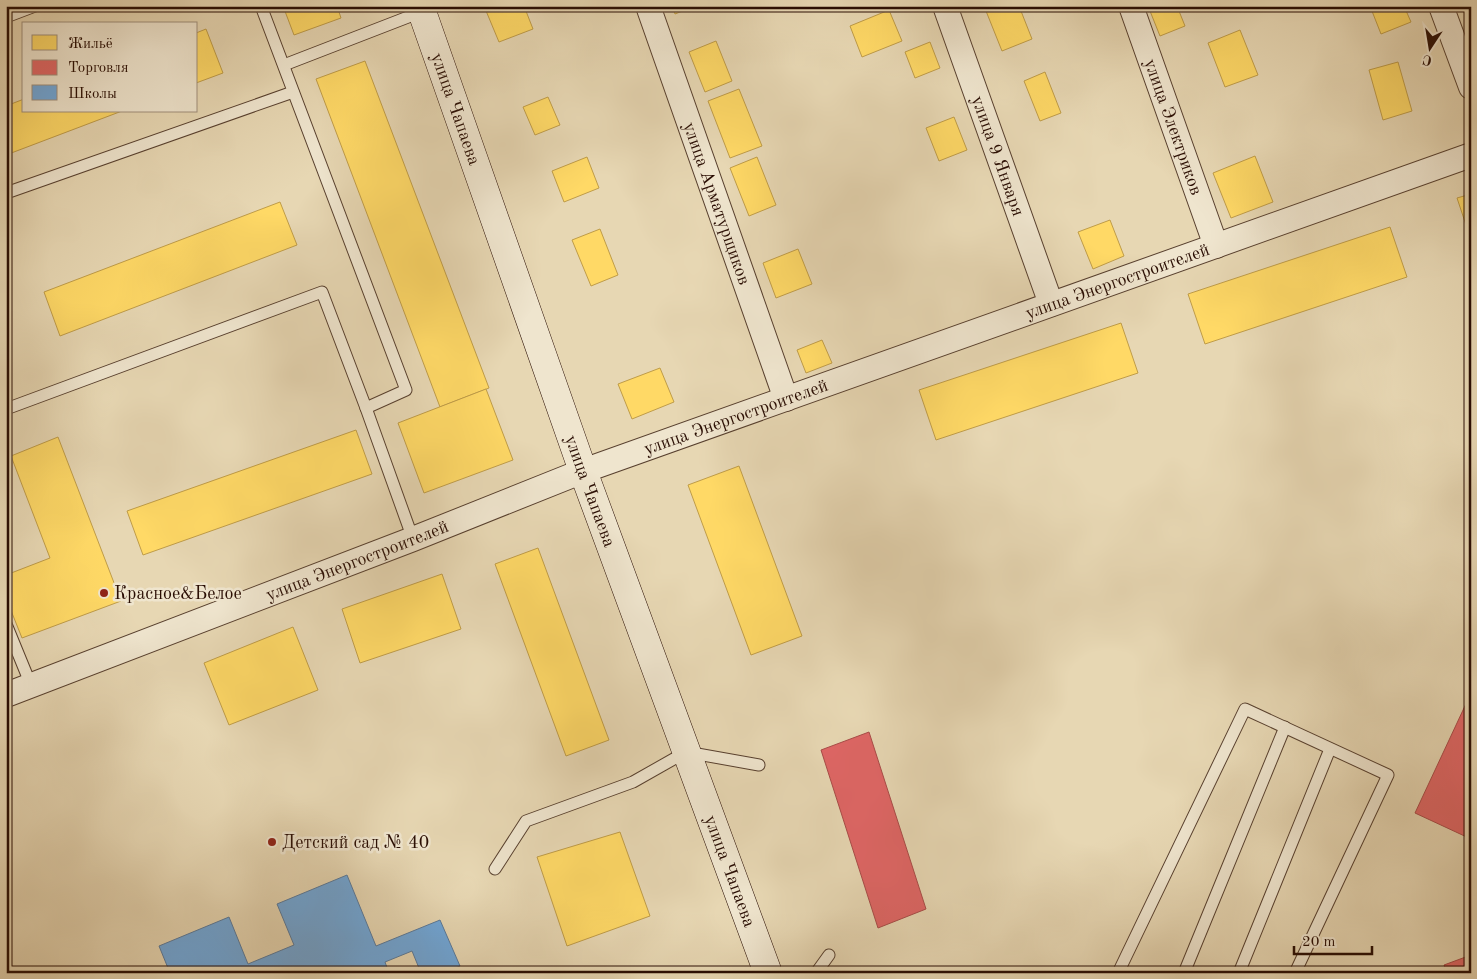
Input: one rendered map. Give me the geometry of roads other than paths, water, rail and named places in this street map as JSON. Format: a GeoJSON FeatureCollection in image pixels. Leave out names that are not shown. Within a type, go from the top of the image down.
{"type":"FeatureCollection","features":[{"type":"Feature","properties":{"kind":"street","name":"улица Арматурщиков"},"geometry":{"type":"LineString","coordinates":[[648,6],[786,399]]}},
{"type":"Feature","properties":{"kind":"street","name":"улица 9 Января"},"geometry":{"type":"LineString","coordinates":[[945,6],[1051,304]]}},
{"type":"Feature","properties":{"kind":"street","name":"улица Электриков"},"geometry":{"type":"LineString","coordinates":[[1131,6],[1216,246]]}},
{"type":"Feature","properties":{"kind":"street"},"geometry":{"type":"LineString","coordinates":[[1441,6],[1471,87]]}},
{"type":"Feature","properties":{"kind":"street","name":"улица Чапаева"},"geometry":{"type":"LineString","coordinates":[[421,9],[583,471],[768,973]]}},
{"type":"Feature","properties":{"kind":"street","name":"улица Энергостроителей"},"geometry":{"type":"LineString","coordinates":[[6,695],[413,539],[583,471],[1471,155]]}},
{"type":"Feature","properties":{"kind":"lane"},"geometry":{"type":"LineString","coordinates":[[6,17],[35,6]]}},
{"type":"Feature","properties":{"kind":"lane"},"geometry":{"type":"LineString","coordinates":[[262,6],[406,390],[366,408]]}},
{"type":"Feature","properties":{"kind":"lane"},"geometry":{"type":"LineString","coordinates":[[284,65],[421,9]]}},
{"type":"Feature","properties":{"kind":"lane"},"geometry":{"type":"LineString","coordinates":[[6,193],[294,92]]}},
{"type":"Feature","properties":{"kind":"lane"},"geometry":{"type":"LineString","coordinates":[[6,409],[322,292],[413,539]]}},
{"type":"Feature","properties":{"kind":"lane"},"geometry":{"type":"LineString","coordinates":[[6,624],[31,685]]}},
{"type":"Feature","properties":{"kind":"lane"},"geometry":{"type":"LineString","coordinates":[[1118,973],[1245,709],[1388,775],[1295,973]]}},
{"type":"Feature","properties":{"kind":"lane"},"geometry":{"type":"LineString","coordinates":[[1184,973],[1285,727]]}},
{"type":"Feature","properties":{"kind":"lane"},"geometry":{"type":"LineString","coordinates":[[1239,973],[1330,749]]}},
{"type":"Feature","properties":{"kind":"lane"},"geometry":{"type":"LineString","coordinates":[[495,869],[526,821],[633,782],[686,752],[758,765]]}},
{"type":"Feature","properties":{"kind":"lane"},"geometry":{"type":"LineString","coordinates":[[816,973],[829,955]]}},
{"type":"Feature","properties":{"kind":"place","name":"Красное&Белое"},"geometry":{"type":"Point","coordinates":[104,593]}},
{"type":"Feature","properties":{"kind":"place","name":"Детский сад № 40"},"geometry":{"type":"Point","coordinates":[272,842]}}]}
